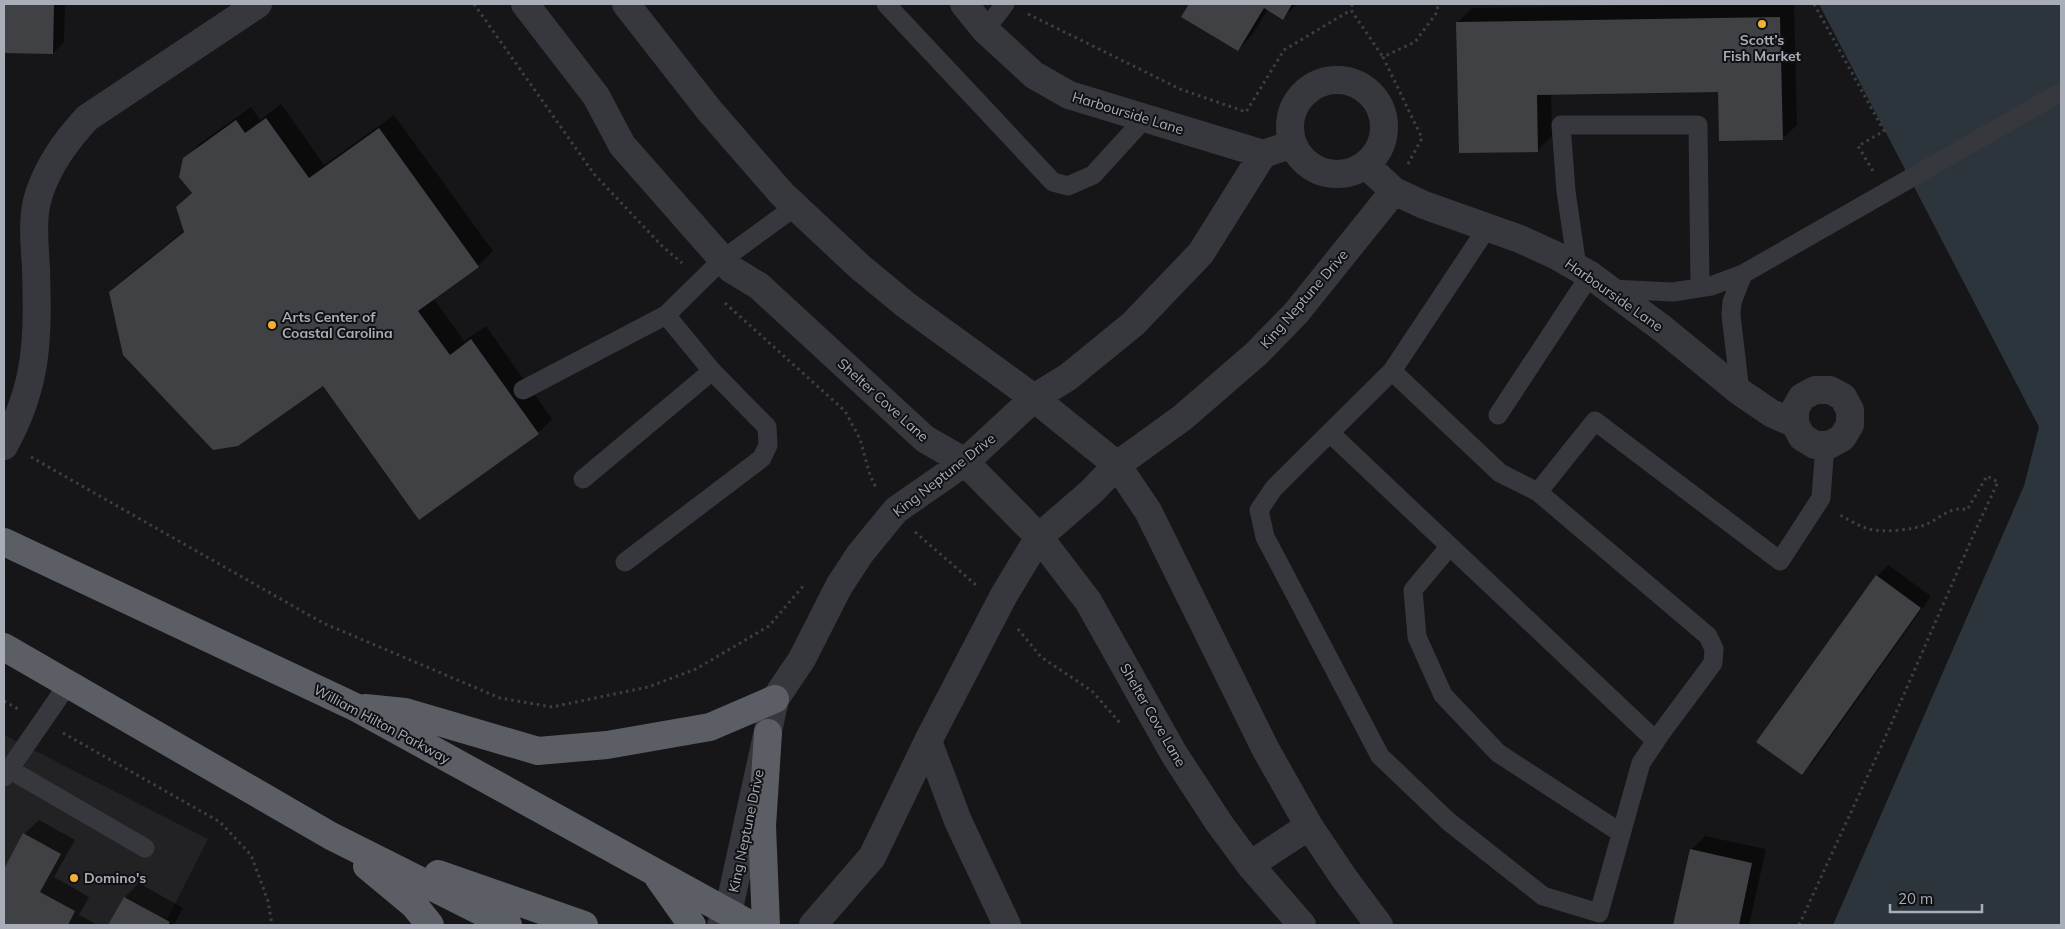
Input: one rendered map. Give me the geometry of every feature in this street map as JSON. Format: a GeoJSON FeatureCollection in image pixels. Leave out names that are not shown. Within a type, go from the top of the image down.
{"type":"FeatureCollection","features":[{"type":"Feature","properties":{"kind":"highway","name":"William Hilton Parkway"},"geometry":{"type":"LineString","coordinates":[[4,542],[355,707],[654,872],[733,921]]}},
{"type":"Feature","properties":{"kind":"highway"},"geometry":{"type":"LineString","coordinates":[[4,647],[331,836],[508,925]]}},
{"type":"Feature","properties":{"kind":"highway"},"geometry":{"type":"LineString","coordinates":[[355,707],[405,712],[538,751],[607,745],[710,727],[775,699]]}},
{"type":"Feature","properties":{"kind":"highway"},"geometry":{"type":"LineString","coordinates":[[766,925],[762,826],[768,733]]}},
{"type":"Feature","properties":{"kind":"highway"},"geometry":{"type":"LineString","coordinates":[[331,836],[414,905],[430,925]]}},
{"type":"Feature","properties":{"kind":"highway"},"geometry":{"type":"LineString","coordinates":[[331,836],[584,925]]}},
{"type":"Feature","properties":{"kind":"highway"},"geometry":{"type":"LineString","coordinates":[[654,872],[692,925]]}},
{"type":"Feature","properties":{"kind":"street"},"geometry":{"type":"LineString","coordinates":[[4,444],[16,424],[31,380],[37,328],[34,229],[38,196],[50,167],[67,140],[87,118],[258,4]]}},
{"type":"Feature","properties":{"kind":"street","name":"Shelter Cove Lane"},"geometry":{"type":"LineString","coordinates":[[525,4],[596,96],[622,145],[731,270],[759,286],[925,439],[965,462],[1038,537],[1088,601],[1174,754],[1219,823],[1250,865],[1302,925]]}},
{"type":"Feature","properties":{"kind":"street"},"geometry":{"type":"LineString","coordinates":[[626,4],[709,110],[782,194],[860,267],[906,305],[1034,398],[1117,465],[1148,510],[1266,750],[1309,826],[1379,925]]}},
{"type":"Feature","properties":{"kind":"street","name":"Harbourside Lane"},"geometry":{"type":"LineString","coordinates":[[964,4],[985,30],[1034,75],[1069,95],[1263,154]]}},
{"type":"Feature","properties":{"kind":"street"},"geometry":{"type":"LineString","coordinates":[[1341,79],[1359,85],[1374,97],[1383,113],[1384,132],[1378,150],[1366,165],[1351,173],[1333,174],[1317,169],[1302,159],[1293,144],[1290,125],[1294,107],[1306,91],[1322,82],[1341,79]]}},
{"type":"Feature","properties":{"kind":"street"},"geometry":{"type":"LineString","coordinates":[[1263,154],[1293,144]]}},
{"type":"Feature","properties":{"kind":"street","name":"King Neptune Drive"},"geometry":{"type":"LineString","coordinates":[[733,921],[775,699],[802,659],[839,586],[860,554],[893,513],[965,462],[1034,398],[1068,377],[1133,324],[1201,253],[1263,154]]}},
{"type":"Feature","properties":{"kind":"street","name":"Harbourside Lane"},"geometry":{"type":"LineString","coordinates":[[1366,165],[1394,191],[1424,205],[1535,246],[1592,277],[1740,392],[1771,413],[1794,424],[1802,437],[1814,445],[1825,445]]}},
{"type":"Feature","properties":{"kind":"street","name":"King Neptune Drive"},"geometry":{"type":"LineString","coordinates":[[813,925],[872,857],[928,742],[999,605],[1038,537],[1091,492],[1117,465],[1182,418],[1256,354],[1296,313],[1394,191]]}},
{"type":"Feature","properties":{"kind":"street"},"geometry":{"type":"LineString","coordinates":[[1794,424],[1795,409],[1802,396],[1815,390],[1830,390],[1843,397],[1850,410],[1850,425],[1842,438],[1829,445],[1825,445]]}},
{"type":"Feature","properties":{"kind":"street"},"geometry":{"type":"LineString","coordinates":[[928,742],[958,821],[1007,925]]}},
{"type":"Feature","properties":{"kind":"street"},"geometry":{"type":"LineString","coordinates":[[1250,865],[1309,826]]}},
{"type":"Feature","properties":{"kind":"lane"},"geometry":{"type":"LineString","coordinates":[[886,4],[1053,182],[1068,186],[1093,175],[1145,118]]}},
{"type":"Feature","properties":{"kind":"lane"},"geometry":{"type":"LineString","coordinates":[[985,30],[1005,4]]}},
{"type":"Feature","properties":{"kind":"lane"},"geometry":{"type":"LineString","coordinates":[[1592,277],[1673,292],[1711,286],[1743,274],[2061,92]]}},
{"type":"Feature","properties":{"kind":"lane"},"geometry":{"type":"LineString","coordinates":[[1592,277],[1566,191],[1561,125],[1698,125],[1700,287]]}},
{"type":"Feature","properties":{"kind":"lane"},"geometry":{"type":"LineString","coordinates":[[523,390],[666,315],[722,260],[796,206]]}},
{"type":"Feature","properties":{"kind":"lane"},"geometry":{"type":"LineString","coordinates":[[1392,371],[1500,473],[1538,492],[1708,636],[1714,649],[1713,663],[1640,764],[1597,919],[1543,896],[1448,821],[1380,756],[1265,537],[1259,510],[1274,488],[1392,371],[1487,228]]}},
{"type":"Feature","properties":{"kind":"lane"},"geometry":{"type":"LineString","coordinates":[[1740,392],[1730,315],[1732,302],[1743,274]]}},
{"type":"Feature","properties":{"kind":"lane"},"geometry":{"type":"LineString","coordinates":[[1498,415],[1592,277]]}},
{"type":"Feature","properties":{"kind":"lane"},"geometry":{"type":"LineString","coordinates":[[625,562],[762,458],[768,445],[767,427],[712,371],[666,315]]}},
{"type":"Feature","properties":{"kind":"lane"},"geometry":{"type":"LineString","coordinates":[[583,478],[712,371]]}},
{"type":"Feature","properties":{"kind":"lane"},"geometry":{"type":"LineString","coordinates":[[1538,492],[1595,421],[1780,561],[1821,498],[1825,445]]}},
{"type":"Feature","properties":{"kind":"lane"},"geometry":{"type":"LineString","coordinates":[[1330,433],[1656,741]]}},
{"type":"Feature","properties":{"kind":"lane"},"geometry":{"type":"LineString","coordinates":[[1450,546],[1413,590],[1417,637],[1444,695],[1498,753],[1621,833]]}},
{"type":"Feature","properties":{"kind":"lane"},"geometry":{"type":"LineString","coordinates":[[68,684],[6,773],[145,848]]}},
{"type":"Feature","properties":{"kind":"path"},"geometry":{"type":"LineString","coordinates":[[1352,4],[1351,10],[1383,57],[1422,138],[1394,191]]}},
{"type":"Feature","properties":{"kind":"path"},"geometry":{"type":"LineString","coordinates":[[1383,57],[1415,42],[1437,12],[1438,4]]}},
{"type":"Feature","properties":{"kind":"path"},"geometry":{"type":"LineString","coordinates":[[1814,4],[1884,132],[1858,146],[1875,174]]}},
{"type":"Feature","properties":{"kind":"path"},"geometry":{"type":"LineString","coordinates":[[1024,12],[1180,89],[1246,112],[1284,50],[1351,10]]}},
{"type":"Feature","properties":{"kind":"path"},"geometry":{"type":"LineString","coordinates":[[4,444],[324,623],[500,698],[552,707],[648,687],[696,669],[769,626],[806,583]]}},
{"type":"Feature","properties":{"kind":"path"},"geometry":{"type":"LineString","coordinates":[[1799,925],[1881,747],[1998,482],[1987,476],[1967,510],[1961,508],[1952,510],[1926,524],[1898,530],[1869,529],[1841,516],[1821,498]]}},
{"type":"Feature","properties":{"kind":"path"},"geometry":{"type":"LineString","coordinates":[[893,513],[999,605],[1041,657],[1092,691],[1122,725]]}},
{"type":"Feature","properties":{"kind":"path"},"geometry":{"type":"LineString","coordinates":[[4,701],[220,822],[251,856],[268,901],[272,925]]}},
{"type":"Feature","properties":{"kind":"shaded area"},"geometry":{"type":"Polygon","coordinates":[[[1819,4],[2061,4],[2061,925],[1833,925],[2024,486],[2039,427],[1819,4]]]}},
{"type":"Feature","properties":{"kind":"shaded area"},"geometry":{"type":"Polygon","coordinates":[[[4,735],[208,839],[164,925],[4,925],[4,735]]]}},
{"type":"Feature","properties":{"kind":"building"},"geometry":{"type":"Polygon","coordinates":[[[4,4],[54,4],[53,54],[4,53],[4,4]]]}},
{"type":"Feature","properties":{"kind":"building"},"geometry":{"type":"Polygon","coordinates":[[[1189,4],[1292,4],[1283,20],[1264,8],[1238,51],[1181,17],[1189,4]]]}},
{"type":"Feature","properties":{"kind":"building"},"geometry":{"type":"Polygon","coordinates":[[[1780,17],[1783,140],[1719,141],[1718,92],[1537,95],[1538,152],[1459,153],[1456,22],[1780,17]]]}},
{"type":"Feature","properties":{"kind":"building","name":"Arts Center of Coastal Carolina"},"geometry":{"type":"Polygon","coordinates":[[[266,118],[309,178],[379,128],[479,267],[418,311],[450,355],[471,339],[539,434],[419,520],[323,386],[238,446],[213,450],[123,355],[109,292],[184,232],[176,207],[192,193],[179,177],[183,158],[236,120],[245,133],[266,118]]]}},
{"type":"Feature","properties":{"kind":"building"},"geometry":{"type":"Polygon","coordinates":[[[1876,575],[1921,608],[1802,775],[1756,742],[1876,575]]]}},
{"type":"Feature","properties":{"kind":"building"},"geometry":{"type":"Polygon","coordinates":[[[23,833],[61,854],[40,892],[75,911],[68,925],[4,925],[4,869],[23,833]]]}},
{"type":"Feature","properties":{"kind":"building"},"geometry":{"type":"Polygon","coordinates":[[[1690,849],[1752,863],[1739,925],[1673,925],[1690,849]]]}},
{"type":"Feature","properties":{"kind":"building"},"geometry":{"type":"Polygon","coordinates":[[[124,897],[170,922],[168,925],[108,925],[124,897]]]}},
{"type":"Feature","properties":{"kind":"place","name":"Scott’s Fish Market"},"geometry":{"type":"Point","coordinates":[1762,24]}},
{"type":"Feature","properties":{"kind":"place","name":"Arts Center of Coastal Carolina"},"geometry":{"type":"Point","coordinates":[272,325]}},
{"type":"Feature","properties":{"kind":"place","name":"Domino's"},"geometry":{"type":"Point","coordinates":[74,878]}}]}
